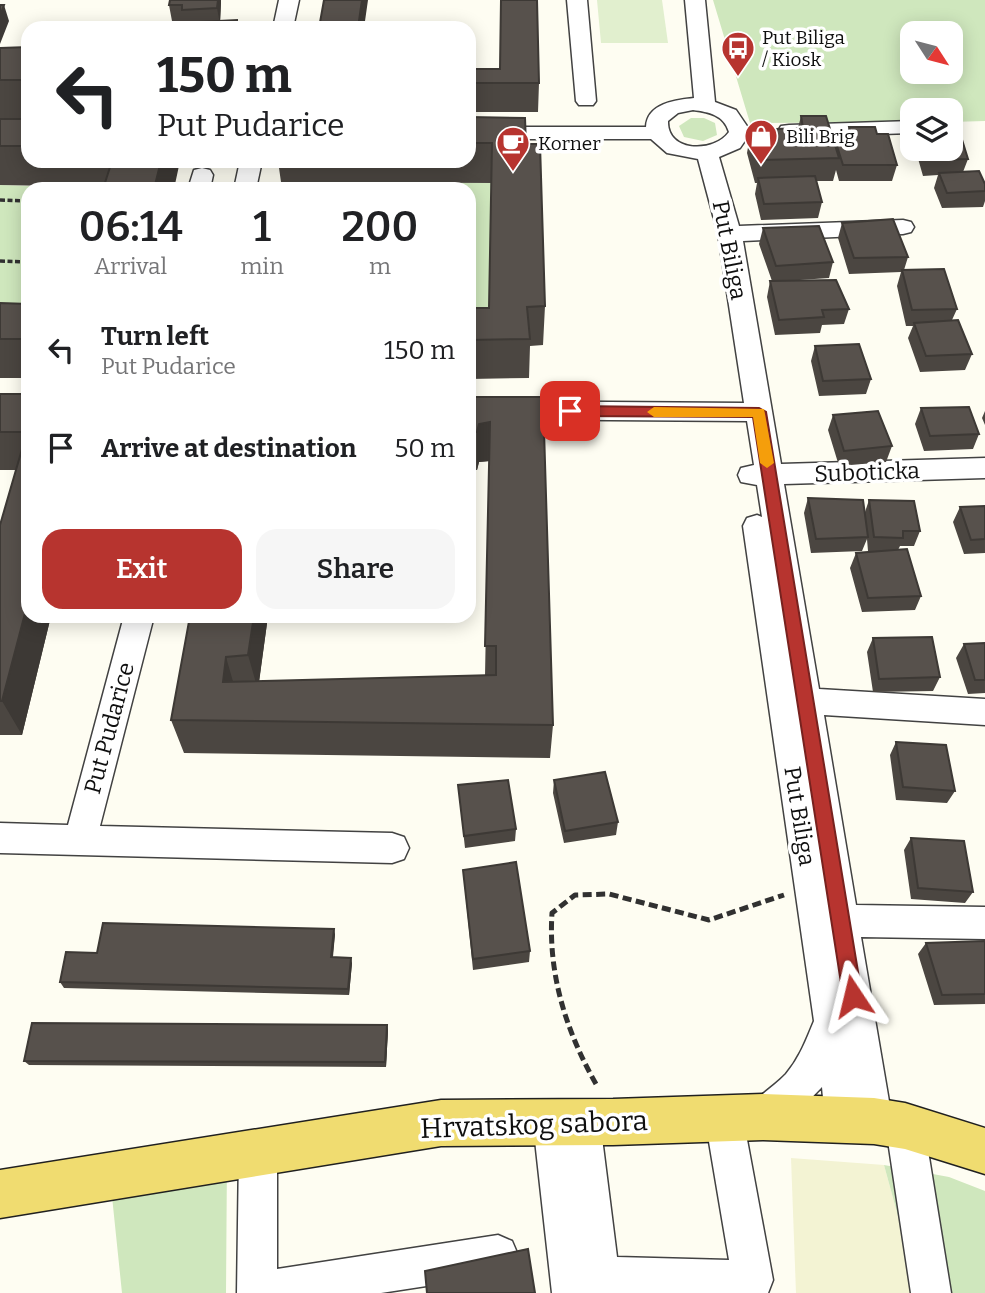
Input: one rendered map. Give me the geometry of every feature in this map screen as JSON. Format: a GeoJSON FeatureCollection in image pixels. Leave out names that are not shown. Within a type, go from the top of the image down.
{"type":"FeatureCollection","features":[{"type":"Feature","properties":{"kind":"main road","name":"Hrvatskog sabora"},"geometry":{"type":"LineString","coordinates":[[0,1195],[441,1123],[743,1118],[874,1122],[985,1151]]}},
{"type":"Feature","properties":{"kind":"street"},"geometry":{"type":"LineString","coordinates":[[284,21],[289,0]]}},
{"type":"Feature","properties":{"kind":"street"},"geometry":{"type":"LineString","coordinates":[[577,0],[586,102]]}},
{"type":"Feature","properties":{"kind":"street"},"geometry":{"type":"LineString","coordinates":[[695,0],[705,105]]}},
{"type":"Feature","properties":{"kind":"street"},"geometry":{"type":"LineString","coordinates":[[681,105],[705,105],[734,118],[740,132],[730,146],[707,154],[670,146],[656,133],[655,126],[663,113],[681,105]]}},
{"type":"Feature","properties":{"kind":"street"},"geometry":{"type":"LineString","coordinates":[[740,132],[900,127]]}},
{"type":"Feature","properties":{"kind":"street"},"geometry":{"type":"LineString","coordinates":[[476,132],[656,133]]}},
{"type":"Feature","properties":{"kind":"street","name":"Put Biliga"},"geometry":{"type":"LineString","coordinates":[[707,154],[730,234],[761,421],[759,475],[811,886],[832,1019],[874,1122]]}},
{"type":"Feature","properties":{"kind":"street"},"geometry":{"type":"LineString","coordinates":[[730,234],[902,227]]}},
{"type":"Feature","properties":{"kind":"street"},"geometry":{"type":"LineString","coordinates":[[476,410],[761,421]]}},
{"type":"Feature","properties":{"kind":"street","name":"Suboticka"},"geometry":{"type":"LineString","coordinates":[[759,475],[985,468]]}},
{"type":"Feature","properties":{"kind":"street","name":"Put Biliga"},"geometry":{"type":"LineString","coordinates":[[759,475],[806,701],[874,1122]]}},
{"type":"Feature","properties":{"kind":"street","name":"Put Pudarice"},"geometry":{"type":"LineString","coordinates":[[80,840],[137,623]]}},
{"type":"Feature","properties":{"kind":"street"},"geometry":{"type":"LineString","coordinates":[[806,701],[985,712]]}},
{"type":"Feature","properties":{"kind":"street"},"geometry":{"type":"LineString","coordinates":[[0,838],[392,848]]}},
{"type":"Feature","properties":{"kind":"street"},"geometry":{"type":"LineString","coordinates":[[840,920],[985,923]]}},
{"type":"Feature","properties":{"kind":"street"},"geometry":{"type":"LineString","coordinates":[[582,1122],[591,1288],[753,1280],[743,1118],[783,1104],[810,1075],[824,1050],[832,1019]]}},
{"type":"Feature","properties":{"kind":"street"},"geometry":{"type":"LineString","coordinates":[[874,1122],[932,1293]]}},
{"type":"Feature","properties":{"kind":"street"},"geometry":{"type":"LineString","coordinates":[[258,1153],[257,1293],[498,1255]]}},
{"type":"Feature","properties":{"kind":"path"},"geometry":{"type":"LineString","coordinates":[[0,200],[21,201]]}},
{"type":"Feature","properties":{"kind":"path"},"geometry":{"type":"LineString","coordinates":[[0,261],[21,261]]}},
{"type":"Feature","properties":{"kind":"path"},"geometry":{"type":"LineString","coordinates":[[582,1122],[598,1087],[580,1058],[566,1022],[549,936],[552,913],[575,895],[609,894],[709,920],[811,886]]}},
{"type":"Feature","properties":{"kind":"green space"},"geometry":{"type":"Polygon","coordinates":[[[597,0],[662,0],[668,43],[601,43],[597,0]]]}},
{"type":"Feature","properties":{"kind":"green space"},"geometry":{"type":"Polygon","coordinates":[[[713,0],[985,0],[985,121],[963,122],[963,98],[900,98],[900,122],[750,123],[713,0]]]}},
{"type":"Feature","properties":{"kind":"green space"},"geometry":{"type":"Polygon","coordinates":[[[691,118],[704,118],[715,123],[717,135],[703,141],[684,137],[679,126],[691,118]]]}},
{"type":"Feature","properties":{"kind":"green space"},"geometry":{"type":"Polygon","coordinates":[[[476,183],[492,183],[489,347],[476,347],[476,183]]]}},
{"type":"Feature","properties":{"kind":"green space"},"geometry":{"type":"Polygon","coordinates":[[[0,185],[21,186],[21,331],[0,330],[0,185]]]}},
{"type":"Feature","properties":{"kind":"green space"},"geometry":{"type":"Polygon","coordinates":[[[227,1158],[226,1293],[122,1293],[110,1177],[227,1158]]]}},
{"type":"Feature","properties":{"kind":"green space"},"geometry":{"type":"Polygon","coordinates":[[[791,1158],[884,1165],[919,1293],[796,1293],[791,1158]]]}},
{"type":"Feature","properties":{"kind":"green space"},"geometry":{"type":"Polygon","coordinates":[[[884,1165],[949,1177],[985,1191],[985,1293],[919,1293],[884,1165]]]}},
{"type":"Feature","properties":{"kind":"building"},"geometry":{"type":"Polygon","coordinates":[[[170,0],[218,0],[217,8],[182,10],[182,5],[169,5],[170,0]]]}},
{"type":"Feature","properties":{"kind":"building"},"geometry":{"type":"Polygon","coordinates":[[[324,0],[362,0],[359,21],[320,21],[324,0]]]}},
{"type":"Feature","properties":{"kind":"building"},"geometry":{"type":"Polygon","coordinates":[[[501,0],[537,0],[539,83],[476,83],[476,69],[500,69],[501,0]]]}},
{"type":"Feature","properties":{"kind":"building"},"geometry":{"type":"Polygon","coordinates":[[[21,47],[21,80],[0,80],[0,48],[21,47]]]}},
{"type":"Feature","properties":{"kind":"building"},"geometry":{"type":"Polygon","coordinates":[[[801,116],[826,116],[839,158],[759,160],[751,130],[803,128],[801,116]]]}},
{"type":"Feature","properties":{"kind":"building"},"geometry":{"type":"Polygon","coordinates":[[[476,117],[525,118],[526,144],[540,144],[545,306],[527,307],[530,339],[476,340],[476,308],[489,308],[492,143],[476,143],[476,117]]]}},
{"type":"Feature","properties":{"kind":"building"},"geometry":{"type":"Polygon","coordinates":[[[0,119],[21,119],[21,146],[0,146],[0,119]]]}},
{"type":"Feature","properties":{"kind":"building"},"geometry":{"type":"Polygon","coordinates":[[[849,127],[875,127],[877,134],[888,134],[897,165],[843,165],[836,143],[852,142],[849,127]]]}},
{"type":"Feature","properties":{"kind":"building"},"geometry":{"type":"Polygon","coordinates":[[[963,143],[968,159],[963,159],[963,143]]]}},
{"type":"Feature","properties":{"kind":"building"},"geometry":{"type":"Polygon","coordinates":[[[110,168],[159,168],[156,182],[105,182],[110,168]]]}},
{"type":"Feature","properties":{"kind":"building"},"geometry":{"type":"Polygon","coordinates":[[[979,171],[985,191],[947,193],[939,173],[979,171]]]}},
{"type":"Feature","properties":{"kind":"building"},"geometry":{"type":"Polygon","coordinates":[[[815,176],[822,202],[764,204],[758,178],[815,176]]]}},
{"type":"Feature","properties":{"kind":"building"},"geometry":{"type":"Polygon","coordinates":[[[893,219],[908,257],[854,258],[842,223],[893,219]]]}},
{"type":"Feature","properties":{"kind":"building"},"geometry":{"type":"Polygon","coordinates":[[[819,226],[833,262],[776,266],[763,228],[819,226]]]}},
{"type":"Feature","properties":{"kind":"building"},"geometry":{"type":"Polygon","coordinates":[[[944,269],[957,309],[912,310],[902,270],[944,269]]]}},
{"type":"Feature","properties":{"kind":"building"},"geometry":{"type":"Polygon","coordinates":[[[836,280],[849,309],[822,310],[824,317],[779,320],[770,281],[836,280]]]}},
{"type":"Feature","properties":{"kind":"building"},"geometry":{"type":"Polygon","coordinates":[[[0,303],[21,304],[21,339],[0,339],[0,303]]]}},
{"type":"Feature","properties":{"kind":"building"},"geometry":{"type":"Polygon","coordinates":[[[958,320],[972,354],[926,356],[914,323],[958,320]]]}},
{"type":"Feature","properties":{"kind":"building"},"geometry":{"type":"Polygon","coordinates":[[[859,344],[871,379],[823,381],[815,346],[859,344]]]}},
{"type":"Feature","properties":{"kind":"building"},"geometry":{"type":"Polygon","coordinates":[[[0,394],[21,394],[21,432],[0,432],[0,394]]]}},
{"type":"Feature","properties":{"kind":"building"},"geometry":{"type":"Polygon","coordinates":[[[476,397],[543,397],[553,725],[171,720],[189,623],[253,623],[248,655],[226,657],[223,682],[496,675],[496,646],[485,646],[490,422],[479,424],[477,432],[476,397]]]}},
{"type":"Feature","properties":{"kind":"building"},"geometry":{"type":"Polygon","coordinates":[[[969,407],[979,434],[930,436],[921,408],[969,407]]]}},
{"type":"Feature","properties":{"kind":"building"},"geometry":{"type":"Polygon","coordinates":[[[878,411],[892,446],[844,451],[833,415],[878,411]]]}},
{"type":"Feature","properties":{"kind":"building"},"geometry":{"type":"Polygon","coordinates":[[[21,453],[22,623],[2,701],[0,701],[0,525],[21,453]]]}},
{"type":"Feature","properties":{"kind":"building"},"geometry":{"type":"Polygon","coordinates":[[[808,498],[863,500],[868,537],[816,539],[808,498]]]}},
{"type":"Feature","properties":{"kind":"building"},"geometry":{"type":"Polygon","coordinates":[[[869,500],[914,501],[920,531],[903,531],[903,538],[874,537],[869,500]]]}},
{"type":"Feature","properties":{"kind":"building"},"geometry":{"type":"Polygon","coordinates":[[[985,506],[985,539],[971,540],[960,507],[985,506]]]}},
{"type":"Feature","properties":{"kind":"building"},"geometry":{"type":"Polygon","coordinates":[[[907,549],[921,596],[868,598],[856,553],[907,549]]]}},
{"type":"Feature","properties":{"kind":"building"},"geometry":{"type":"Polygon","coordinates":[[[932,637],[940,677],[879,679],[873,638],[932,637]]]}},
{"type":"Feature","properties":{"kind":"building"},"geometry":{"type":"Polygon","coordinates":[[[985,643],[985,680],[975,680],[964,644],[985,643]]]}},
{"type":"Feature","properties":{"kind":"building"},"geometry":{"type":"Polygon","coordinates":[[[896,742],[946,745],[955,791],[903,787],[896,742]]]}},
{"type":"Feature","properties":{"kind":"building"},"geometry":{"type":"Polygon","coordinates":[[[605,772],[618,822],[565,831],[554,780],[605,772]]]}},
{"type":"Feature","properties":{"kind":"building"},"geometry":{"type":"Polygon","coordinates":[[[508,780],[516,829],[464,836],[458,785],[508,780]]]}},
{"type":"Feature","properties":{"kind":"building"},"geometry":{"type":"Polygon","coordinates":[[[911,838],[964,841],[973,892],[918,888],[911,838]]]}},
{"type":"Feature","properties":{"kind":"building"},"geometry":{"type":"Polygon","coordinates":[[[516,862],[530,951],[473,959],[463,870],[516,862]]]}},
{"type":"Feature","properties":{"kind":"building"},"geometry":{"type":"Polygon","coordinates":[[[103,923],[334,929],[331,957],[351,958],[348,989],[60,982],[66,952],[97,953],[103,923]]]}},
{"type":"Feature","properties":{"kind":"building"},"geometry":{"type":"Polygon","coordinates":[[[985,941],[985,994],[942,995],[926,943],[985,941]]]}},
{"type":"Feature","properties":{"kind":"building"},"geometry":{"type":"Polygon","coordinates":[[[32,1023],[387,1025],[385,1062],[24,1061],[32,1023]]]}},
{"type":"Feature","properties":{"kind":"building"},"geometry":{"type":"Polygon","coordinates":[[[528,1249],[535,1293],[427,1293],[425,1271],[528,1249]]]}},
{"type":"Feature","properties":{"kind":"slow traffic"},"geometry":{"type":"LineString","coordinates":[[654,412],[759,412],[767,463]]}},
{"type":"Feature","properties":{"kind":"place","name":"Put Biliga / Kiosk"},"geometry":{"type":"Point","coordinates":[738,78]}},
{"type":"Feature","properties":{"kind":"place","name":"Bili Brig"},"geometry":{"type":"Point","coordinates":[761,166]}},
{"type":"Feature","properties":{"kind":"place","name":"Korner"},"geometry":{"type":"Point","coordinates":[513,173]}},
{"type":"Feature","properties":{"kind":"route"},"geometry":{"type":"LineString","coordinates":[[570,411],[759,412],[853,996]]}}]}
